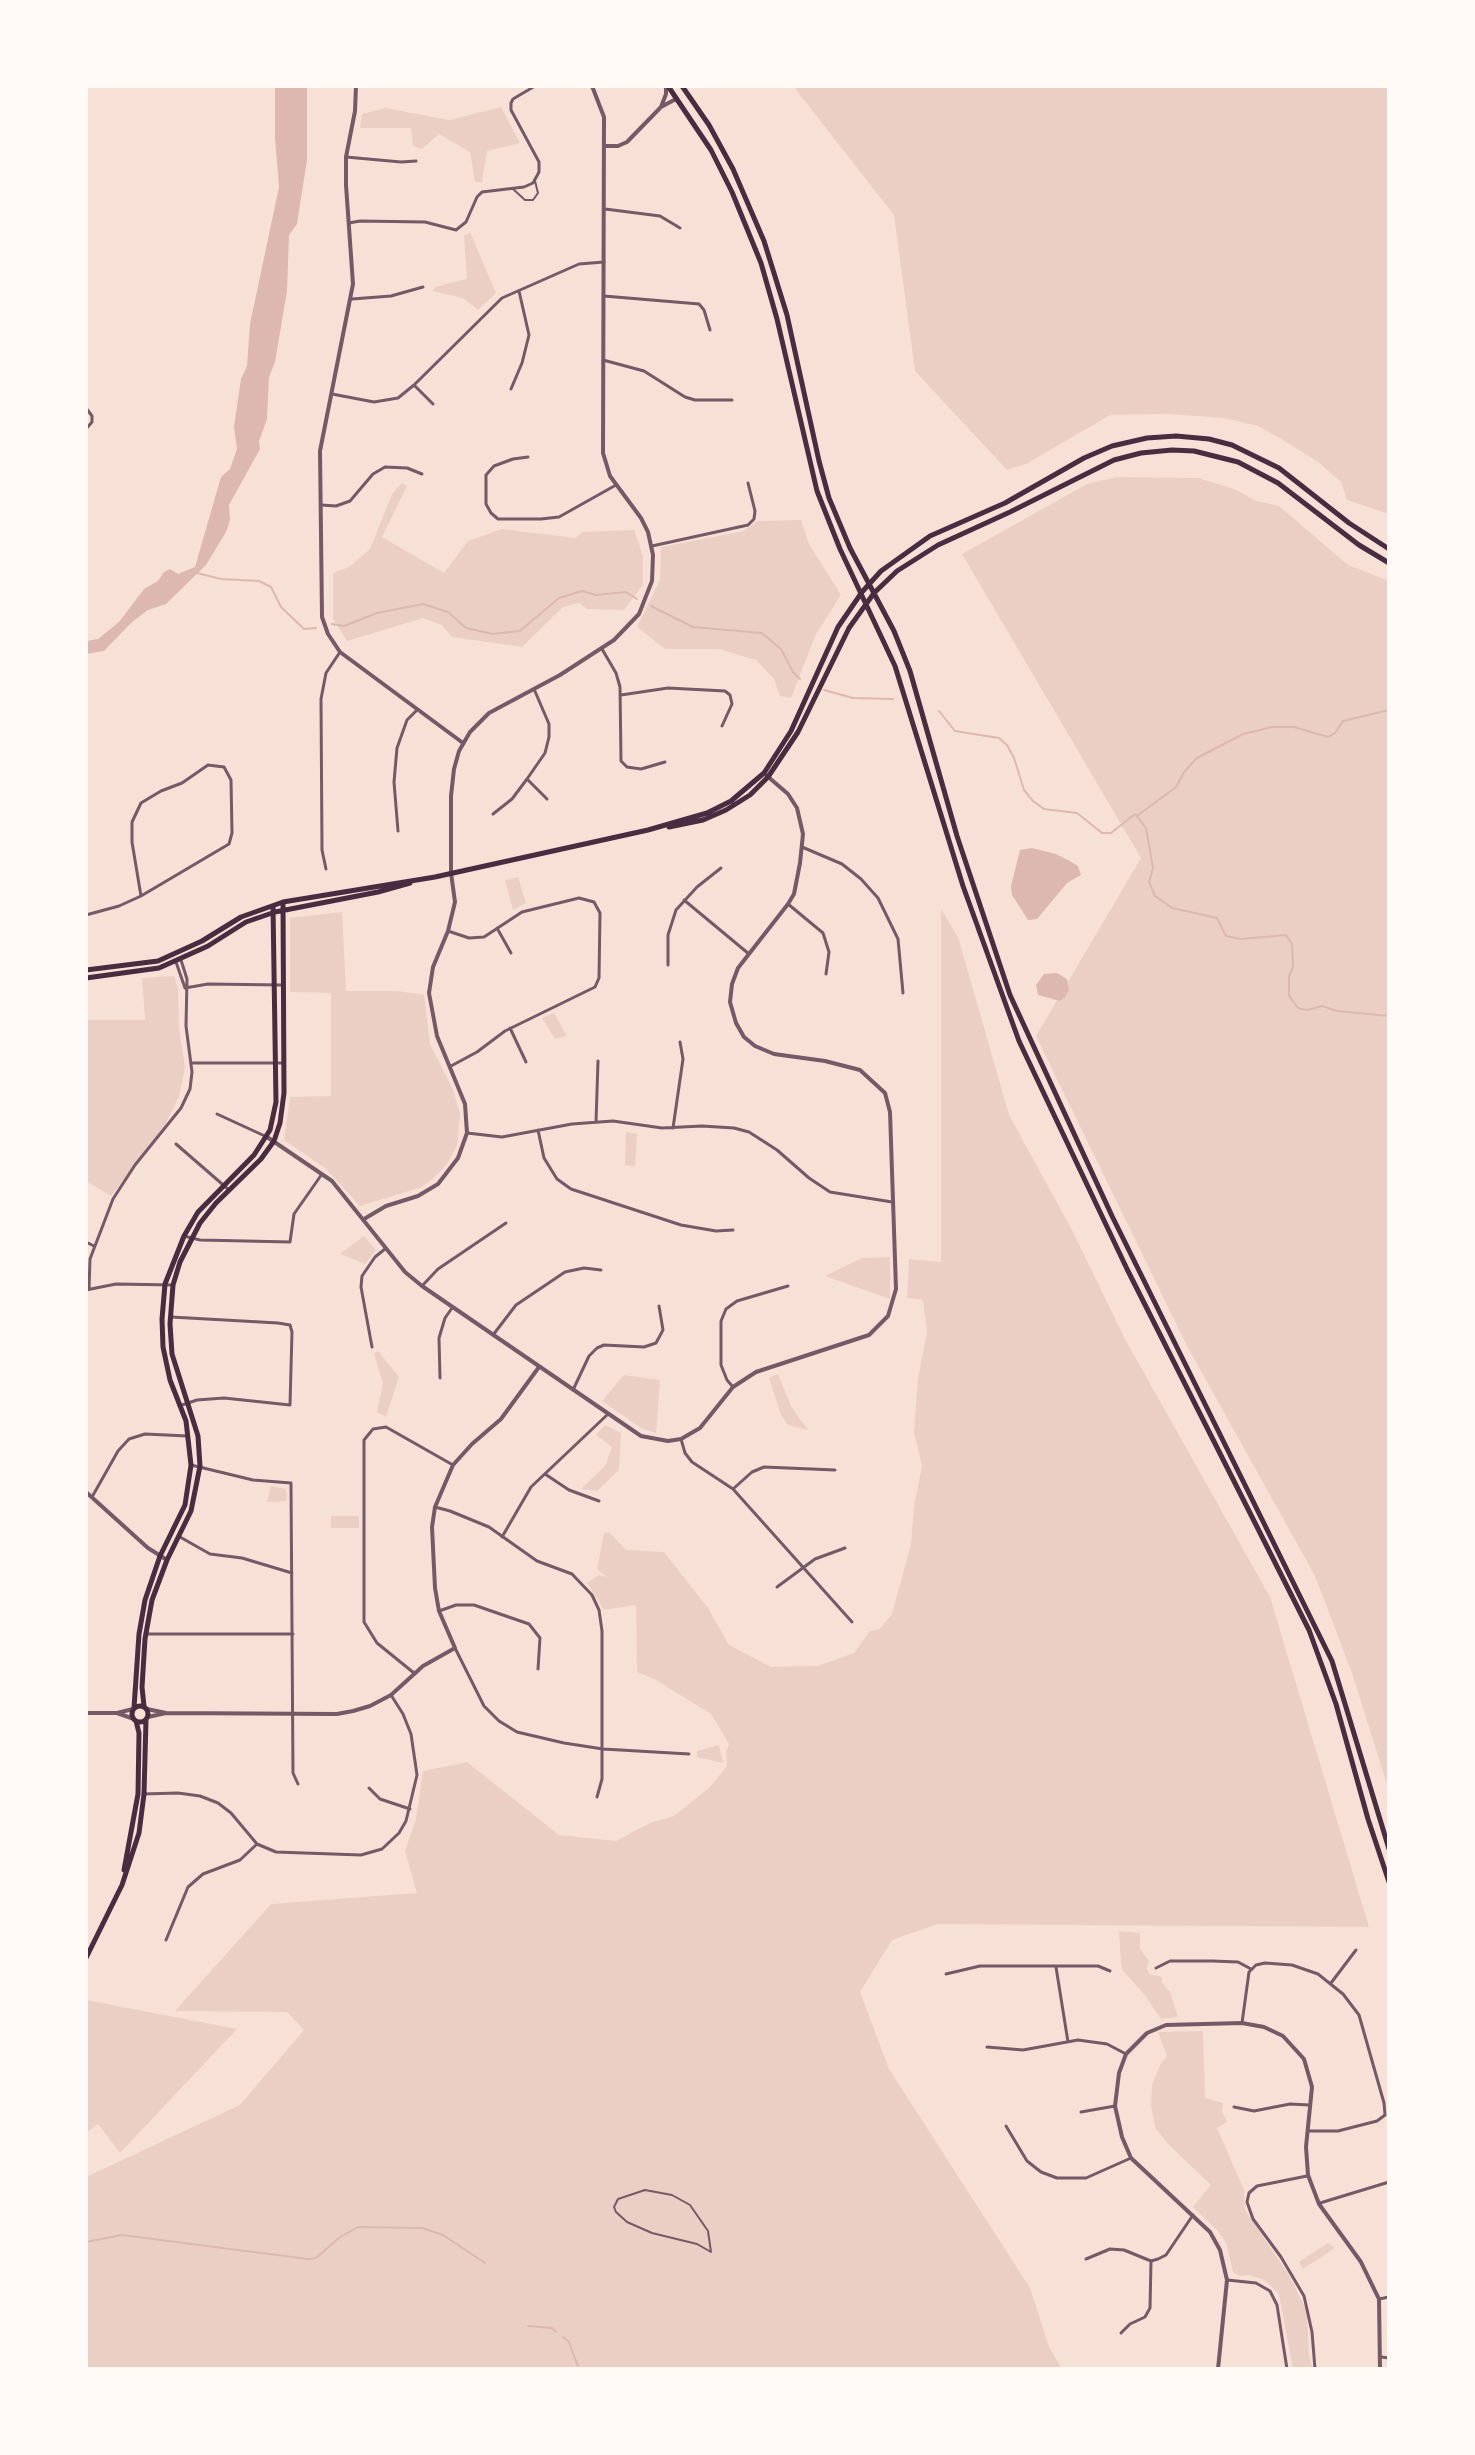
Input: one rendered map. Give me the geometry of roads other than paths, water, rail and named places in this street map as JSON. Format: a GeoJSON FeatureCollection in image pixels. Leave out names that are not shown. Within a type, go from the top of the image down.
{"type":"FeatureCollection","features":[{"type":"Feature","properties":{"kind":"main road"},"geometry":{"type":"LineString","coordinates":[[667,86],[711,150],[751,237],[777,319],[817,491],[904,690],[963,886],[1019,1041],[1134,1283],[1309,1630],[1336,1704],[1389,1882]]}},
{"type":"Feature","properties":{"kind":"main road"},"geometry":{"type":"LineString","coordinates":[[677,98],[683,88],[733,169],[764,241],[787,315],[824,480],[842,530],[910,671],[957,836],[1010,995],[1119,1230],[1332,1661],[1389,1849]]}},
{"type":"Feature","properties":{"kind":"main road"},"geometry":{"type":"LineString","coordinates":[[766,775],[838,627],[868,584],[892,562],[930,536],[1013,499],[1084,458],[1130,441],[1163,436],[1209,439],[1232,445],[1279,468],[1349,523],[1389,549]]}},
{"type":"Feature","properties":{"kind":"main road"},"geometry":{"type":"LineString","coordinates":[[274,909],[283,902],[378,892],[418,880],[648,830],[707,813],[731,801],[766,775],[798,732],[849,628],[866,602],[897,571],[938,545],[1019,508],[1099,466],[1154,451],[1206,453],[1253,469],[1278,483],[1359,545],[1389,563]]}},
{"type":"Feature","properties":{"kind":"main road"},"geometry":{"type":"LineString","coordinates":[[86,978],[159,968],[241,917],[336,896]]}},
{"type":"Feature","properties":{"kind":"main road"},"geometry":{"type":"LineString","coordinates":[[86,1958],[122,1885],[141,1794],[147,1719],[142,1687],[142,1634],[167,1560],[191,1511],[200,1466],[198,1436],[173,1358],[170,1317],[173,1285],[187,1238],[274,1141],[283,1113],[283,902]]}},
{"type":"Feature","properties":{"kind":"main road"},"geometry":{"type":"LineString","coordinates":[[141,1794],[139,1733],[134,1708],[145,1600],[160,1556],[185,1505],[191,1465],[190,1436],[168,1373],[163,1347],[165,1284],[198,1212],[254,1155],[267,1137],[275,1112],[274,909]]}},
{"type":"Feature","properties":{"kind":"main road"},"geometry":{"type":"LineString","coordinates":[[86,970],[177,959]]}},
{"type":"Feature","properties":{"kind":"main road"},"geometry":{"type":"LineString","coordinates":[[134,1708],[146,1707]]}},
{"type":"Feature","properties":{"kind":"main road"},"geometry":{"type":"LineString","coordinates":[[135,1720],[147,1719]]}},
{"type":"Feature","properties":{"kind":"street"},"geometry":{"type":"LineString","coordinates":[[356,86],[355,111],[346,157],[354,267],[352,299],[320,451],[321,608],[325,628],[340,652],[463,743]]}},
{"type":"Feature","properties":{"kind":"street"},"geometry":{"type":"LineString","coordinates":[[349,223],[412,221],[456,230],[466,222],[482,192],[525,186],[535,181],[539,162],[511,110],[513,99],[535,86]]}},
{"type":"Feature","properties":{"kind":"street"},"geometry":{"type":"LineString","coordinates":[[363,1219],[386,1206],[418,1196],[438,1184],[458,1158],[467,1133],[465,1104],[433,1023],[429,993],[437,951],[448,931],[455,902],[451,873],[451,786],[463,743],[489,713],[602,649],[633,621],[646,600],[653,571],[652,546],[641,518],[607,471],[603,453],[604,146],[602,106],[592,86]]}},
{"type":"Feature","properties":{"kind":"street"},"geometry":{"type":"LineString","coordinates":[[661,107],[667,86]]}},
{"type":"Feature","properties":{"kind":"street"},"geometry":{"type":"LineString","coordinates":[[604,146],[620,146],[627,142],[661,107],[677,98]]}},
{"type":"Feature","properties":{"kind":"street"},"geometry":{"type":"LineString","coordinates":[[346,157],[416,161]]}},
{"type":"Feature","properties":{"kind":"street"},"geometry":{"type":"LineString","coordinates":[[605,209],[660,216],[680,228]]}},
{"type":"Feature","properties":{"kind":"street"},"geometry":{"type":"LineString","coordinates":[[332,394],[383,402],[398,398],[502,298],[579,264],[604,262]]}},
{"type":"Feature","properties":{"kind":"street"},"geometry":{"type":"LineString","coordinates":[[352,299],[391,296],[423,287]]}},
{"type":"Feature","properties":{"kind":"street"},"geometry":{"type":"LineString","coordinates":[[511,389],[529,335],[519,291]]}},
{"type":"Feature","properties":{"kind":"street"},"geometry":{"type":"LineString","coordinates":[[604,296],[699,304],[710,330]]}},
{"type":"Feature","properties":{"kind":"street"},"geometry":{"type":"LineString","coordinates":[[603,360],[644,371],[685,397],[732,400]]}},
{"type":"Feature","properties":{"kind":"street"},"geometry":{"type":"LineString","coordinates":[[414,385],[433,404]]}},
{"type":"Feature","properties":{"kind":"street"},"geometry":{"type":"LineString","coordinates":[[86,408],[92,416],[92,422],[86,429]]}},
{"type":"Feature","properties":{"kind":"street"},"geometry":{"type":"LineString","coordinates":[[528,457],[494,466],[486,475],[486,504],[498,519],[559,517],[616,485]]}},
{"type":"Feature","properties":{"kind":"street"},"geometry":{"type":"LineString","coordinates":[[321,505],[336,506],[350,501],[373,474],[385,467],[407,468],[422,474]]}},
{"type":"Feature","properties":{"kind":"street"},"geometry":{"type":"LineString","coordinates":[[652,546],[748,525],[755,514],[748,483]]}},
{"type":"Feature","properties":{"kind":"street"},"geometry":{"type":"LineString","coordinates":[[602,649],[616,673],[621,695],[620,760],[623,764],[641,769],[665,762]]}},
{"type":"Feature","properties":{"kind":"street"},"geometry":{"type":"LineString","coordinates":[[326,869],[322,850],[321,688],[329,666],[340,652]]}},
{"type":"Feature","properties":{"kind":"street"},"geometry":{"type":"LineString","coordinates":[[621,695],[668,688],[725,691],[730,695],[732,704],[722,726]]}},
{"type":"Feature","properties":{"kind":"street"},"geometry":{"type":"LineString","coordinates":[[493,814],[512,799],[545,753],[549,724],[534,689]]}},
{"type":"Feature","properties":{"kind":"street"},"geometry":{"type":"LineString","coordinates":[[398,831],[394,782],[397,748],[407,720],[416,711]]}},
{"type":"Feature","properties":{"kind":"street"},"geometry":{"type":"LineString","coordinates":[[86,915],[141,896],[229,844],[232,833],[231,780],[224,767],[208,765],[182,783],[141,803],[132,822],[132,842],[141,896]]}},
{"type":"Feature","properties":{"kind":"street"},"geometry":{"type":"LineString","coordinates":[[217,1114],[267,1137],[323,1173],[405,1272],[422,1286],[607,1415],[652,1440],[681,1439],[700,1428],[733,1387],[756,1372],[854,1341],[878,1328],[892,1308],[896,1289],[890,1112],[885,1093],[860,1070],[825,1061],[774,1054],[755,1046],[744,1037],[736,1023],[730,993],[738,968],[788,904],[797,880],[802,847],[802,828],[797,808],[788,794],[766,775]]}},
{"type":"Feature","properties":{"kind":"street"},"geometry":{"type":"LineString","coordinates":[[527,779],[547,799]]}},
{"type":"Feature","properties":{"kind":"street"},"geometry":{"type":"LineString","coordinates":[[802,847],[842,864],[878,898],[898,939],[903,993]]}},
{"type":"Feature","properties":{"kind":"street"},"geometry":{"type":"LineString","coordinates":[[668,965],[670,924],[676,910],[721,868]]}},
{"type":"Feature","properties":{"kind":"street"},"geometry":{"type":"LineString","coordinates":[[448,931],[475,939],[484,937],[527,910],[579,898],[594,902],[600,913],[599,978],[595,987],[510,1028],[468,1058],[451,1066]]}},
{"type":"Feature","properties":{"kind":"street"},"geometry":{"type":"LineString","coordinates":[[684,900],[749,954]]}},
{"type":"Feature","properties":{"kind":"street"},"geometry":{"type":"LineString","coordinates":[[788,904],[823,933],[829,952],[826,974]]}},
{"type":"Feature","properties":{"kind":"street"},"geometry":{"type":"LineString","coordinates":[[497,928],[511,953]]}},
{"type":"Feature","properties":{"kind":"street"},"geometry":{"type":"LineString","coordinates":[[173,1285],[116,1284],[88,1289],[90,1259],[113,1199],[127,1176],[185,1102],[191,1084],[185,988],[177,959]]}},
{"type":"Feature","properties":{"kind":"street"},"geometry":{"type":"LineString","coordinates":[[185,988],[208,984],[284,985]]}},
{"type":"Feature","properties":{"kind":"street"},"geometry":{"type":"LineString","coordinates":[[510,1028],[526,1062]]}},
{"type":"Feature","properties":{"kind":"street"},"geometry":{"type":"LineString","coordinates":[[673,1128],[683,1059],[680,1042]]}},
{"type":"Feature","properties":{"kind":"street"},"geometry":{"type":"LineString","coordinates":[[596,1122],[598,1061]]}},
{"type":"Feature","properties":{"kind":"street"},"geometry":{"type":"LineString","coordinates":[[192,1063],[284,1063]]}},
{"type":"Feature","properties":{"kind":"street"},"geometry":{"type":"LineString","coordinates":[[467,1133],[502,1137],[613,1121],[673,1128],[734,1128],[749,1132],[777,1150],[830,1192],[892,1202]]}},
{"type":"Feature","properties":{"kind":"street"},"geometry":{"type":"LineString","coordinates":[[538,1130],[544,1158],[557,1179],[571,1189],[681,1225],[716,1231],[733,1230]]}},
{"type":"Feature","properties":{"kind":"street"},"geometry":{"type":"LineString","coordinates":[[176,1144],[229,1190]]}},
{"type":"Feature","properties":{"kind":"street"},"geometry":{"type":"LineString","coordinates":[[187,1238],[278,1244],[290,1242],[293,1215],[323,1173]]}},
{"type":"Feature","properties":{"kind":"street"},"geometry":{"type":"LineString","coordinates":[[422,1286],[438,1269],[506,1223]]}},
{"type":"Feature","properties":{"kind":"street"},"geometry":{"type":"LineString","coordinates":[[86,1242],[94,1246]]}},
{"type":"Feature","properties":{"kind":"street"},"geometry":{"type":"LineString","coordinates":[[372,1347],[361,1287],[362,1276],[375,1257],[385,1249]]}},
{"type":"Feature","properties":{"kind":"street"},"geometry":{"type":"LineString","coordinates":[[493,1335],[516,1305],[565,1272],[584,1268],[601,1270]]}},
{"type":"Feature","properties":{"kind":"street"},"geometry":{"type":"LineString","coordinates":[[733,1387],[721,1365],[721,1321],[726,1309],[737,1301],[788,1286]]}},
{"type":"Feature","properties":{"kind":"street"},"geometry":{"type":"LineString","coordinates":[[573,1390],[589,1356],[597,1348],[604,1345],[644,1347],[656,1343],[663,1330],[659,1306]]}},
{"type":"Feature","properties":{"kind":"street"},"geometry":{"type":"LineString","coordinates":[[440,1378],[439,1342],[445,1318],[452,1308]]}},
{"type":"Feature","properties":{"kind":"street"},"geometry":{"type":"LineString","coordinates":[[170,1317],[290,1325],[290,1405],[224,1398],[179,1406]]}},
{"type":"Feature","properties":{"kind":"street"},"geometry":{"type":"LineString","coordinates":[[539,1367],[501,1419],[453,1465],[435,1507],[432,1550],[439,1611],[484,1706],[499,1721],[517,1732],[603,1749],[689,1754]]}},
{"type":"Feature","properties":{"kind":"street"},"geometry":{"type":"LineString","coordinates":[[502,1537],[531,1487],[607,1415]]}},
{"type":"Feature","properties":{"kind":"street"},"geometry":{"type":"LineString","coordinates":[[414,1673],[377,1643],[364,1622],[363,1443],[370,1431],[386,1427],[453,1465]]}},
{"type":"Feature","properties":{"kind":"street"},"geometry":{"type":"LineString","coordinates":[[92,1497],[118,1451],[129,1439],[145,1434],[190,1436]]}},
{"type":"Feature","properties":{"kind":"street"},"geometry":{"type":"LineString","coordinates":[[681,1439],[685,1453],[692,1462],[733,1489],[852,1622]]}},
{"type":"Feature","properties":{"kind":"street"},"geometry":{"type":"LineString","coordinates":[[191,1465],[247,1479],[291,1483],[293,1773],[298,1784]]}},
{"type":"Feature","properties":{"kind":"street"},"geometry":{"type":"LineString","coordinates":[[733,1489],[752,1472],[764,1467],[835,1470]]}},
{"type":"Feature","properties":{"kind":"street"},"geometry":{"type":"LineString","coordinates":[[545,1474],[569,1490],[599,1501]]}},
{"type":"Feature","properties":{"kind":"street"},"geometry":{"type":"LineString","coordinates":[[86,1492],[167,1560]]}},
{"type":"Feature","properties":{"kind":"street"},"geometry":{"type":"LineString","coordinates":[[435,1507],[489,1527],[537,1561],[572,1574],[596,1602],[602,1631],[603,1749],[602,1779],[597,1797]]}},
{"type":"Feature","properties":{"kind":"street"},"geometry":{"type":"LineString","coordinates":[[179,1536],[210,1554],[242,1558],[292,1573]]}},
{"type":"Feature","properties":{"kind":"street"},"geometry":{"type":"LineString","coordinates":[[777,1587],[801,1567],[845,1548]]}},
{"type":"Feature","properties":{"kind":"street"},"geometry":{"type":"LineString","coordinates":[[439,1611],[456,1605],[474,1605],[529,1624],[540,1638],[538,1669]]}},
{"type":"Feature","properties":{"kind":"street"},"geometry":{"type":"LineString","coordinates":[[142,1634],[293,1634]]}},
{"type":"Feature","properties":{"kind":"street"},"geometry":{"type":"LineString","coordinates":[[146,1707],[166,1713],[353,1711],[391,1695],[414,1673],[455,1648]]}},
{"type":"Feature","properties":{"kind":"street"},"geometry":{"type":"LineString","coordinates":[[141,1794],[178,1793],[200,1796],[218,1803],[231,1813],[257,1844],[288,1854],[369,1854],[391,1843],[399,1833],[410,1809],[417,1775],[407,1724],[391,1695]]}},
{"type":"Feature","properties":{"kind":"street"},"geometry":{"type":"LineString","coordinates":[[86,1713],[117,1713],[134,1708]]}},
{"type":"Feature","properties":{"kind":"street"},"geometry":{"type":"LineString","coordinates":[[117,1713],[135,1720]]}},
{"type":"Feature","properties":{"kind":"street"},"geometry":{"type":"LineString","coordinates":[[147,1719],[166,1713]]}},
{"type":"Feature","properties":{"kind":"street"},"geometry":{"type":"LineString","coordinates":[[369,1788],[380,1799],[410,1809]]}},
{"type":"Feature","properties":{"kind":"street"},"geometry":{"type":"LineString","coordinates":[[166,1940],[188,1887],[203,1874],[240,1860],[257,1844]]}},
{"type":"Feature","properties":{"kind":"street"},"geometry":{"type":"LineString","coordinates":[[1331,1983],[1356,1950]]}},
{"type":"Feature","properties":{"kind":"street"},"geometry":{"type":"LineString","coordinates":[[1156,1968],[1170,1961],[1212,1961],[1238,1962],[1251,1969]]}},
{"type":"Feature","properties":{"kind":"street"},"geometry":{"type":"LineString","coordinates":[[1251,1969],[1265,1963],[1292,1965],[1318,1974],[1349,2000],[1362,2023],[1386,2111],[1377,2121],[1338,2131],[1308,2131]]}},
{"type":"Feature","properties":{"kind":"street"},"geometry":{"type":"LineString","coordinates":[[946,1974],[975,1966],[1098,1966],[1110,1971]]}},
{"type":"Feature","properties":{"kind":"street"},"geometry":{"type":"LineString","coordinates":[[1056,1966],[1068,2042]]}},
{"type":"Feature","properties":{"kind":"street"},"geometry":{"type":"LineString","coordinates":[[1242,2023],[1251,1969]]}},
{"type":"Feature","properties":{"kind":"street"},"geometry":{"type":"LineString","coordinates":[[1218,2369],[1227,2280],[1218,2244],[1193,2215],[1131,2158],[1122,2137],[1115,2106],[1119,2073],[1126,2054],[1149,2031],[1166,2025],[1242,2023],[1275,2031],[1298,2051],[1311,2080],[1312,2105],[1306,2147],[1308,2175],[1319,2204],[1361,2262],[1379,2299],[1380,2369]]}},
{"type":"Feature","properties":{"kind":"street"},"geometry":{"type":"LineString","coordinates":[[987,2047],[1023,2050],[1068,2042],[1097,2042],[1126,2054]]}},
{"type":"Feature","properties":{"kind":"street"},"geometry":{"type":"LineString","coordinates":[[1234,2107],[1254,2111],[1290,2104],[1312,2105]]}},
{"type":"Feature","properties":{"kind":"street"},"geometry":{"type":"LineString","coordinates":[[1081,2112],[1115,2106]]}},
{"type":"Feature","properties":{"kind":"street"},"geometry":{"type":"LineString","coordinates":[[1006,2126],[1027,2161],[1045,2174],[1060,2179],[1086,2178],[1131,2158]]}},
{"type":"Feature","properties":{"kind":"street"},"geometry":{"type":"LineString","coordinates":[[1308,2175],[1257,2186],[1249,2193],[1247,2202],[1253,2219],[1286,2264],[1304,2296],[1309,2313],[1315,2369]]}},
{"type":"Feature","properties":{"kind":"street"},"geometry":{"type":"LineString","coordinates":[[1319,2204],[1389,2182]]}},
{"type":"Feature","properties":{"kind":"street"},"geometry":{"type":"LineString","coordinates":[[1086,2259],[1110,2249],[1124,2250],[1151,2261],[1166,2255],[1193,2215]]}},
{"type":"Feature","properties":{"kind":"street"},"geometry":{"type":"LineString","coordinates":[[1121,2333],[1130,2324],[1145,2317],[1150,2308],[1151,2261]]}},
{"type":"Feature","properties":{"kind":"street"},"geometry":{"type":"LineString","coordinates":[[1227,2280],[1256,2283],[1270,2291],[1277,2305],[1287,2369]]}},
{"type":"Feature","properties":{"kind":"street"},"geometry":{"type":"LineString","coordinates":[[1379,2299],[1389,2297]]}},
{"type":"Feature","properties":{"kind":"street"},"geometry":{"type":"LineString","coordinates":[[1381,2357],[1389,2358]]}},
{"type":"Feature","properties":{"kind":"lane"},"geometry":{"type":"LineString","coordinates":[[512,188],[525,200],[533,200],[538,193],[535,181]]}},
{"type":"Feature","properties":{"kind":"lane"},"geometry":{"type":"LineString","coordinates":[[645,2190],[672,2195],[698,2213],[708,2231],[711,2252],[697,2244],[664,2238],[638,2228],[616,2212],[616,2202],[623,2196],[645,2190]]}},
{"type":"Feature","properties":{"kind":"waterway"},"geometry":{"type":"LineString","coordinates":[[197,573],[221,579],[259,581],[271,587],[281,607],[304,629],[316,628]]}},
{"type":"Feature","properties":{"kind":"waterway"},"geometry":{"type":"LineString","coordinates":[[332,624],[344,626],[377,613],[423,604],[448,612],[466,628],[493,634],[520,631],[559,598],[582,591],[596,595],[626,592],[637,599]]}},
{"type":"Feature","properties":{"kind":"waterway"},"geometry":{"type":"LineString","coordinates":[[651,606],[693,627],[762,633],[781,649],[800,679]]}},
{"type":"Feature","properties":{"kind":"waterway"},"geometry":{"type":"LineString","coordinates":[[824,690],[853,698],[893,699]]}},
{"type":"Feature","properties":{"kind":"waterway"},"geometry":{"type":"LineString","coordinates":[[1137,816],[1176,787],[1197,758],[1243,734],[1272,727],[1294,727],[1328,737],[1343,721],[1389,710]]}},
{"type":"Feature","properties":{"kind":"waterway"},"geometry":{"type":"LineString","coordinates":[[939,711],[955,731],[999,738],[1007,745],[1024,790],[1044,809],[1077,813],[1102,833],[1111,833],[1135,814],[1146,828],[1153,868],[1149,882],[1155,896],[1172,908],[1217,918],[1226,936],[1241,939],[1286,935],[1292,944],[1289,996],[1298,1008],[1307,1010],[1322,1006],[1337,1011],[1389,1016]]}},
{"type":"Feature","properties":{"kind":"waterway"},"geometry":{"type":"LineString","coordinates":[[86,2242],[122,2235],[308,2259],[316,2258],[340,2237],[358,2227],[422,2228],[443,2235],[485,2263]]}},
{"type":"Feature","properties":{"kind":"waterway"},"geometry":{"type":"LineString","coordinates":[[528,2326],[552,2328],[556,2332]]}},
{"type":"Feature","properties":{"kind":"waterway"},"geometry":{"type":"LineString","coordinates":[[563,2337],[569,2342],[579,2369]]}}]}
